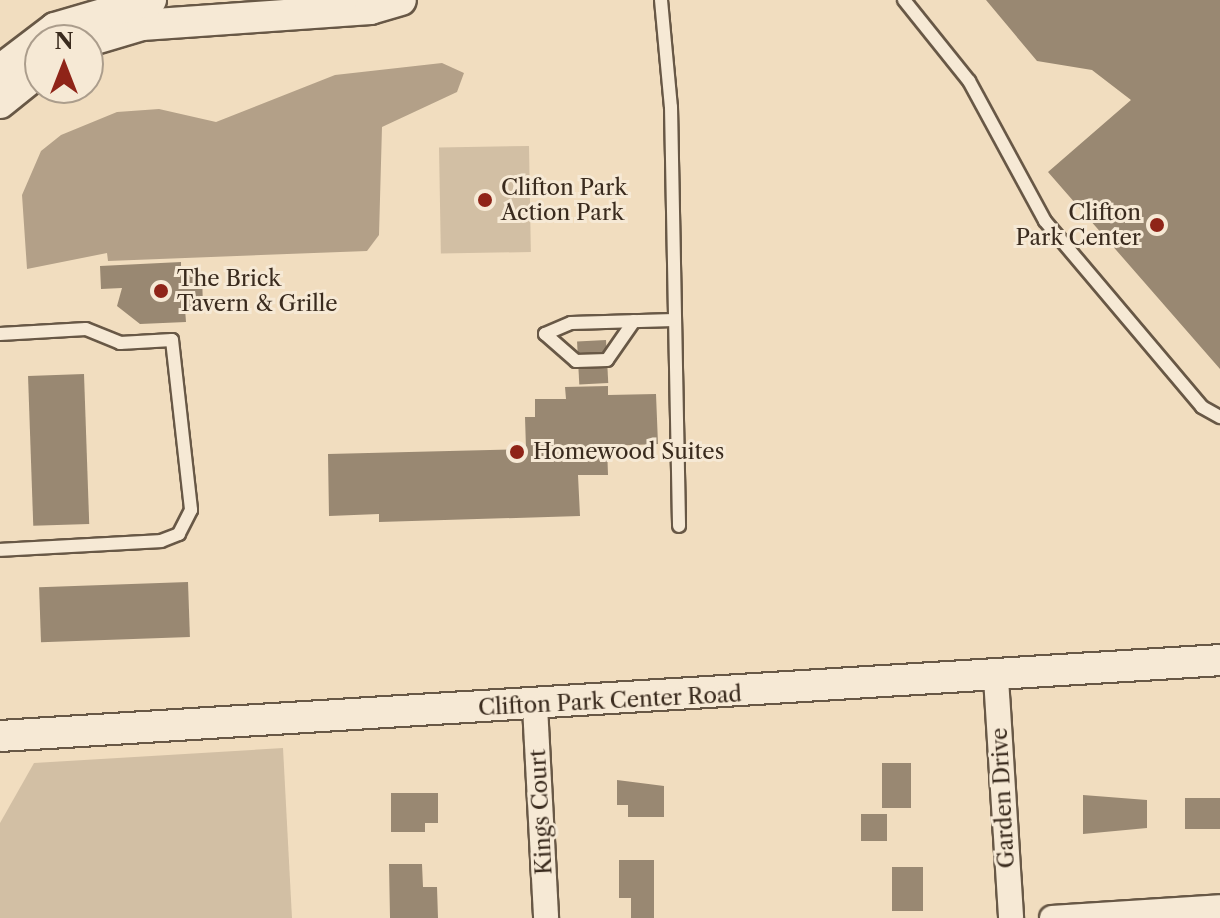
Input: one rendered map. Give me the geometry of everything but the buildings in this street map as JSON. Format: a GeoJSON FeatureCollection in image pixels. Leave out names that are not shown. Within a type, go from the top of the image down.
{"type":"FeatureCollection","features":[{"type":"Feature","properties":{"kind":"street"},"geometry":{"type":"LineString","coordinates":[[0,70],[55,28],[151,0]]}},
{"type":"Feature","properties":{"kind":"street"},"geometry":{"type":"LineString","coordinates":[[104,36],[142,25],[370,9],[401,0]]}},
{"type":"Feature","properties":{"kind":"street"},"geometry":{"type":"LineString","coordinates":[[0,103],[24,84]]}},
{"type":"Feature","properties":{"kind":"street","name":"Clifton Park Center Road"},"geometry":{"type":"LineString","coordinates":[[0,736],[996,678],[1220,660]]}},
{"type":"Feature","properties":{"kind":"street","name":"Garden Drive"},"geometry":{"type":"LineString","coordinates":[[996,678],[1011,918]]}},
{"type":"Feature","properties":{"kind":"street","name":"Kings Court"},"geometry":{"type":"LineString","coordinates":[[535,706],[546,918]]}},
{"type":"Feature","properties":{"kind":"street"},"geometry":{"type":"LineString","coordinates":[[1052,918],[1220,907]]}},
{"type":"Feature","properties":{"kind":"lane"},"geometry":{"type":"LineString","coordinates":[[661,0],[679,526]]}},
{"type":"Feature","properties":{"kind":"lane"},"geometry":{"type":"LineString","coordinates":[[904,0],[969,81],[1045,221],[1202,407],[1220,417]]}},
{"type":"Feature","properties":{"kind":"lane"},"geometry":{"type":"LineString","coordinates":[[634,321],[607,360],[576,361],[545,334],[571,323],[634,321],[674,320]]}},
{"type":"Feature","properties":{"kind":"lane"},"geometry":{"type":"LineString","coordinates":[[0,334],[86,329],[120,343],[172,340],[191,510],[179,534],[161,541],[0,550]]}},
{"type":"Feature","properties":{"kind":"shaded area"},"geometry":{"type":"Polygon","coordinates":[[[442,63],[464,73],[457,92],[382,127],[379,235],[367,251],[108,261],[107,253],[27,269],[22,195],[41,151],[61,135],[117,112],[159,109],[216,122],[335,75],[442,63]]]}},
{"type":"Feature","properties":{"kind":"shaded area","name":"Clifton Park Action Park"},"geometry":{"type":"Polygon","coordinates":[[[529,146],[531,252],[441,254],[439,148],[529,146]]]}},
{"type":"Feature","properties":{"kind":"shaded area"},"geometry":{"type":"Polygon","coordinates":[[[283,748],[292,918],[0,918],[0,823],[34,763],[283,748]]]}},
{"type":"Feature","properties":{"kind":"place","name":"Clifton Park Action Park"},"geometry":{"type":"Point","coordinates":[485,200]}},
{"type":"Feature","properties":{"kind":"place","name":"Clifton Park Center"},"geometry":{"type":"Point","coordinates":[1157,225]}},
{"type":"Feature","properties":{"kind":"place","name":"The Brick Tavern & Grille"},"geometry":{"type":"Point","coordinates":[161,291]}},
{"type":"Feature","properties":{"kind":"place","name":"Homewood Suites"},"geometry":{"type":"Point","coordinates":[517,452]}}]}
